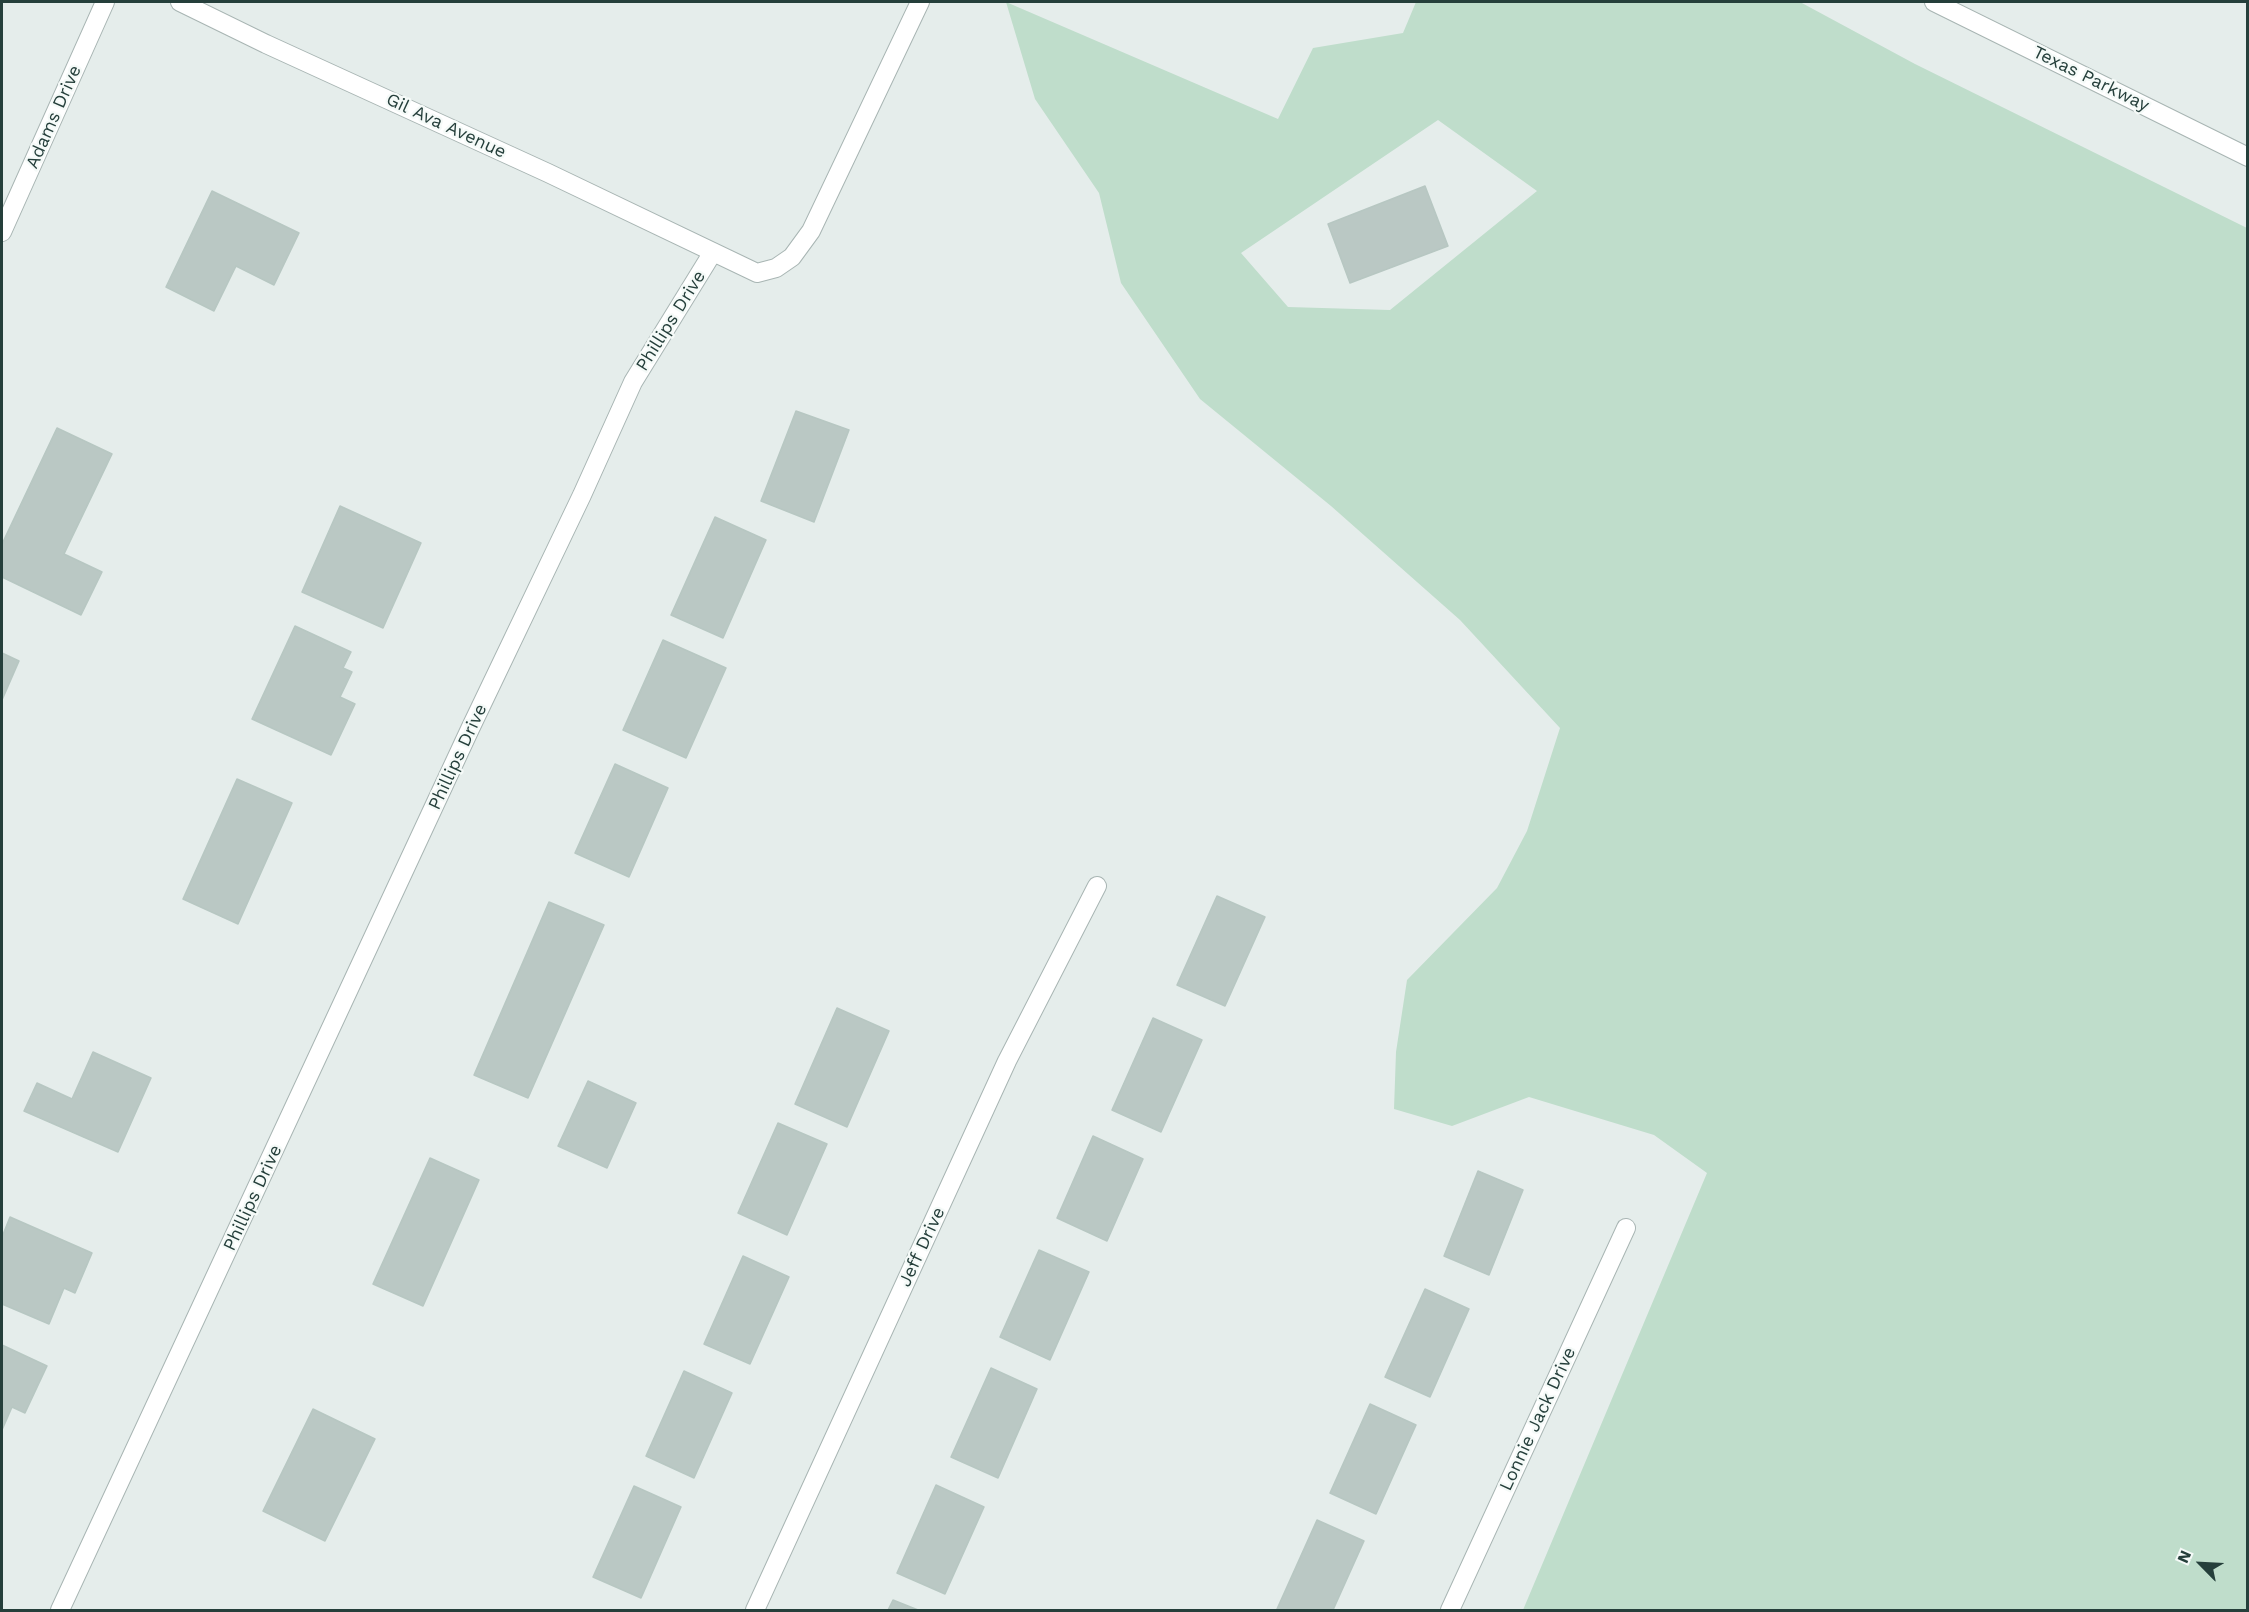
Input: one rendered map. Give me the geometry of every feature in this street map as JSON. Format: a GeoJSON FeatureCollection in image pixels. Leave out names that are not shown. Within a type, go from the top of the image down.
{"type":"FeatureCollection","features":[{"type":"Feature","properties":{"kind":"street","name":"Adams Drive"},"geometry":{"type":"LineString","coordinates":[[2,232],[105,2]]}},
{"type":"Feature","properties":{"kind":"street","name":"Gil Ava Avenue"},"geometry":{"type":"LineString","coordinates":[[180,2],[713,252]]}},
{"type":"Feature","properties":{"kind":"street","name":"Phillips Drive"},"geometry":{"type":"LineString","coordinates":[[60,1611],[633,382],[713,252],[756,273],[776,268],[792,257],[811,231],[920,2]]}},
{"type":"Feature","properties":{"kind":"street","name":"Texas Parkway"},"geometry":{"type":"LineString","coordinates":[[1934,2],[2247,157]]}},
{"type":"Feature","properties":{"kind":"street","name":"Jeff Drive"},"geometry":{"type":"LineString","coordinates":[[755,1611],[1007,1061],[1097,886]]}},
{"type":"Feature","properties":{"kind":"street","name":"Lonnie Jack Drive"},"geometry":{"type":"LineString","coordinates":[[1450,1611],[1626,1228]]}},
{"type":"Feature","properties":{"kind":"green space"},"geometry":{"type":"Polygon","coordinates":[[[1006,2],[1278,119],[1313,48],[1403,33],[1416,2],[1800,2],[1915,64],[2247,228],[2247,1610],[1523,1610],[1707,1173],[1654,1135],[1529,1097],[1452,1126],[1394,1109],[1396,1052],[1407,980],[1497,888],[1527,831],[1560,728],[1460,620],[1331,506],[1200,399],[1121,283],[1099,193],[1035,99],[1006,2]],[[1438,120],[1241,253],[1288,307],[1390,310],[1537,191],[1438,120]]]}},
{"type":"Feature","properties":{"kind":"building"},"geometry":{"type":"Polygon","coordinates":[[[1425,186],[1448,246],[1350,283],[1328,224],[1425,186]]]}},
{"type":"Feature","properties":{"kind":"building"},"geometry":{"type":"Polygon","coordinates":[[[212,191],[299,233],[274,285],[236,266],[214,311],[166,287],[212,191]]]}},
{"type":"Feature","properties":{"kind":"building"},"geometry":{"type":"Polygon","coordinates":[[[796,411],[849,430],[814,522],[761,501],[796,411]]]}},
{"type":"Feature","properties":{"kind":"building"},"geometry":{"type":"Polygon","coordinates":[[[57,428],[112,454],[64,554],[102,572],[81,615],[2,577],[2,544],[57,428]]]}},
{"type":"Feature","properties":{"kind":"building"},"geometry":{"type":"Polygon","coordinates":[[[340,506],[421,543],[383,628],[302,592],[340,506]]]}},
{"type":"Feature","properties":{"kind":"building"},"geometry":{"type":"Polygon","coordinates":[[[715,517],[766,540],[723,638],[671,615],[715,517]]]}},
{"type":"Feature","properties":{"kind":"building"},"geometry":{"type":"Polygon","coordinates":[[[295,626],[351,652],[343,668],[352,672],[340,697],[355,704],[331,755],[252,719],[295,626]]]}},
{"type":"Feature","properties":{"kind":"building"},"geometry":{"type":"Polygon","coordinates":[[[663,640],[726,668],[686,758],[623,730],[663,640]]]}},
{"type":"Feature","properties":{"kind":"building"},"geometry":{"type":"Polygon","coordinates":[[[2,653],[19,661],[2,700],[2,653]]]}},
{"type":"Feature","properties":{"kind":"building"},"geometry":{"type":"Polygon","coordinates":[[[615,764],[668,788],[629,877],[575,853],[615,764]]]}},
{"type":"Feature","properties":{"kind":"building"},"geometry":{"type":"Polygon","coordinates":[[[237,779],[292,803],[238,924],[183,899],[237,779]]]}},
{"type":"Feature","properties":{"kind":"building"},"geometry":{"type":"Polygon","coordinates":[[[1217,896],[1265,917],[1225,1006],[1177,985],[1217,896]]]}},
{"type":"Feature","properties":{"kind":"building"},"geometry":{"type":"Polygon","coordinates":[[[549,902],[604,925],[528,1098],[474,1075],[549,902]]]}},
{"type":"Feature","properties":{"kind":"building"},"geometry":{"type":"Polygon","coordinates":[[[837,1008],[889,1031],[847,1127],[795,1104],[837,1008]]]}},
{"type":"Feature","properties":{"kind":"building"},"geometry":{"type":"Polygon","coordinates":[[[1153,1018],[1202,1040],[1161,1132],[1112,1110],[1153,1018]]]}},
{"type":"Feature","properties":{"kind":"building"},"geometry":{"type":"Polygon","coordinates":[[[93,1052],[151,1078],[118,1152],[24,1111],[37,1083],[72,1099],[93,1052]]]}},
{"type":"Feature","properties":{"kind":"building"},"geometry":{"type":"Polygon","coordinates":[[[588,1081],[636,1103],[607,1168],[558,1146],[588,1081]]]}},
{"type":"Feature","properties":{"kind":"building"},"geometry":{"type":"Polygon","coordinates":[[[778,1123],[827,1144],[787,1235],[738,1213],[778,1123]]]}},
{"type":"Feature","properties":{"kind":"building"},"geometry":{"type":"Polygon","coordinates":[[[1093,1136],[1143,1159],[1107,1241],[1057,1218],[1093,1136]]]}},
{"type":"Feature","properties":{"kind":"building"},"geometry":{"type":"Polygon","coordinates":[[[430,1158],[479,1180],[423,1306],[373,1284],[430,1158]]]}},
{"type":"Feature","properties":{"kind":"building"},"geometry":{"type":"Polygon","coordinates":[[[1478,1171],[1523,1190],[1489,1275],[1444,1256],[1478,1171]]]}},
{"type":"Feature","properties":{"kind":"building"},"geometry":{"type":"Polygon","coordinates":[[[10,1217],[92,1253],[75,1293],[64,1288],[49,1324],[2,1304],[2,1237],[10,1217]]]}},
{"type":"Feature","properties":{"kind":"building"},"geometry":{"type":"Polygon","coordinates":[[[1039,1250],[1089,1272],[1050,1360],[1000,1337],[1039,1250]]]}},
{"type":"Feature","properties":{"kind":"building"},"geometry":{"type":"Polygon","coordinates":[[[743,1256],[789,1277],[750,1364],[704,1344],[743,1256]]]}},
{"type":"Feature","properties":{"kind":"building"},"geometry":{"type":"Polygon","coordinates":[[[1425,1289],[1469,1309],[1430,1397],[1385,1377],[1425,1289]]]}},
{"type":"Feature","properties":{"kind":"building"},"geometry":{"type":"Polygon","coordinates":[[[2,1345],[47,1366],[25,1413],[12,1407],[2,1430],[2,1345]]]}},
{"type":"Feature","properties":{"kind":"building"},"geometry":{"type":"Polygon","coordinates":[[[991,1368],[1037,1389],[998,1478],[951,1457],[991,1368]]]}},
{"type":"Feature","properties":{"kind":"building"},"geometry":{"type":"Polygon","coordinates":[[[684,1371],[732,1393],[694,1478],[646,1456],[684,1371]]]}},
{"type":"Feature","properties":{"kind":"building"},"geometry":{"type":"Polygon","coordinates":[[[1370,1404],[1416,1425],[1376,1514],[1330,1493],[1370,1404]]]}},
{"type":"Feature","properties":{"kind":"building"},"geometry":{"type":"Polygon","coordinates":[[[313,1409],[375,1439],[325,1541],[263,1511],[313,1409]]]}},
{"type":"Feature","properties":{"kind":"building"},"geometry":{"type":"Polygon","coordinates":[[[936,1485],[984,1507],[945,1594],[897,1573],[936,1485]]]}},
{"type":"Feature","properties":{"kind":"building"},"geometry":{"type":"Polygon","coordinates":[[[634,1486],[681,1507],[641,1598],[593,1577],[634,1486]]]}},
{"type":"Feature","properties":{"kind":"building"},"geometry":{"type":"Polygon","coordinates":[[[1317,1520],[1364,1541],[1333,1610],[1277,1609],[1317,1520]]]}},
{"type":"Feature","properties":{"kind":"building"},"geometry":{"type":"Polygon","coordinates":[[[893,1600],[918,1610],[888,1610],[893,1600]]]}}]}
